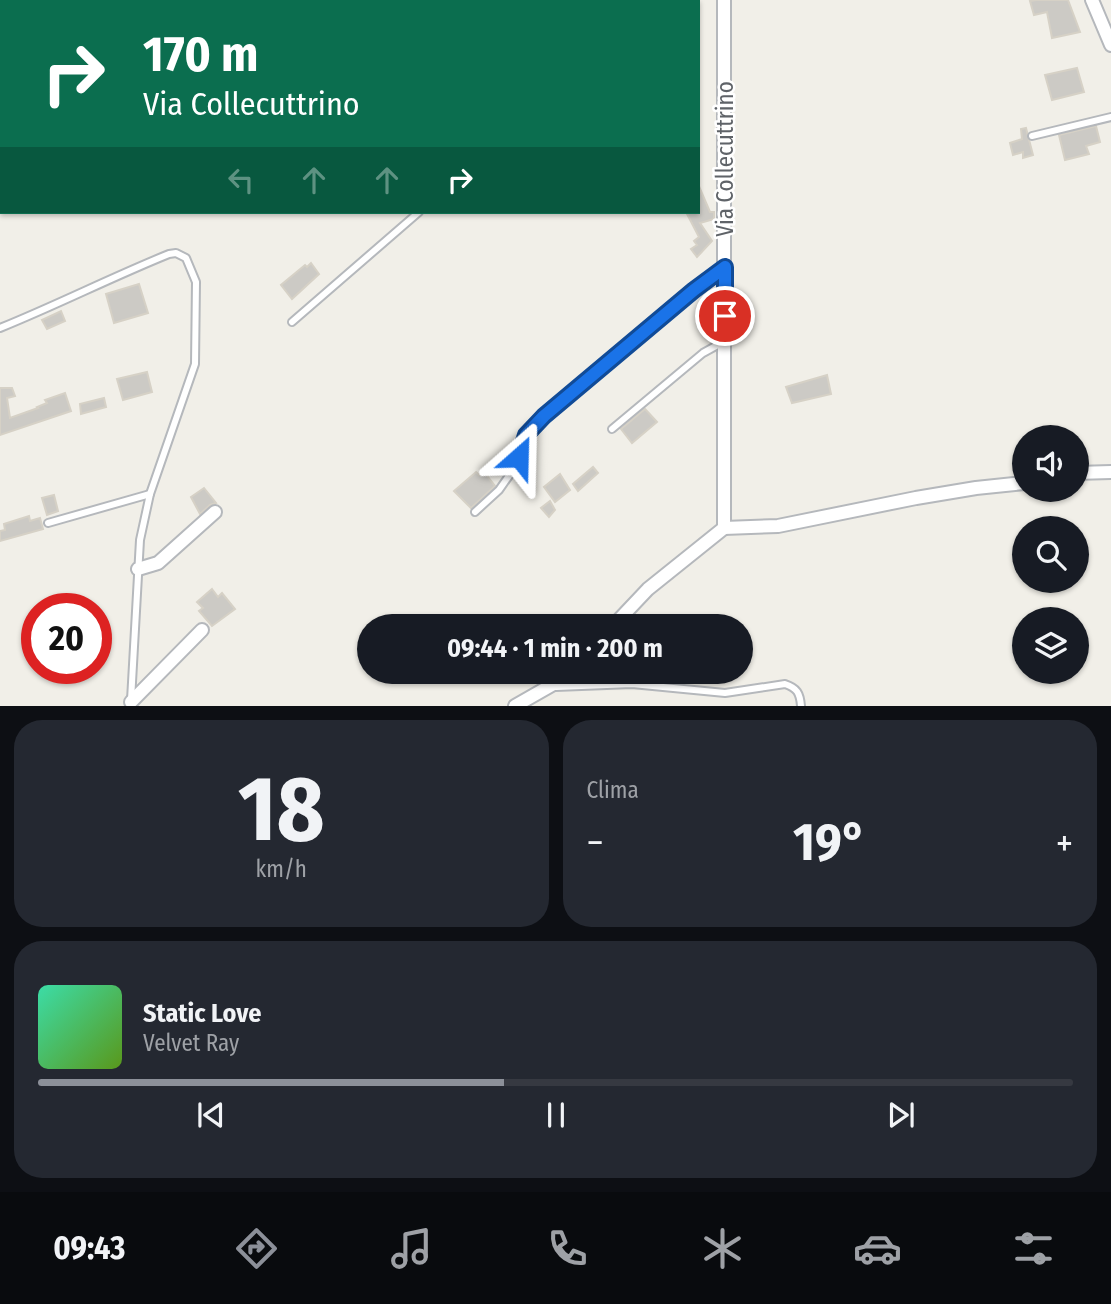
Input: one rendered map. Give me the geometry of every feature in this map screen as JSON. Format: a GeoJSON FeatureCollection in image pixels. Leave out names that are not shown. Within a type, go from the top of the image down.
{"type":"FeatureCollection","features":[{"type":"Feature","properties":{"kind":"street","name":"Via Collecuttrino"},"geometry":{"type":"LineString","coordinates":[[724,0],[724,528]]}},
{"type":"Feature","properties":{"kind":"street"},"geometry":{"type":"LineString","coordinates":[[1091,0],[1111,45]]}},
{"type":"Feature","properties":{"kind":"street"},"geometry":{"type":"LineString","coordinates":[[1089,473],[1111,472]]}},
{"type":"Feature","properties":{"kind":"street"},"geometry":{"type":"LineString","coordinates":[[624,614],[648,589],[724,528],[778,526],[916,498],[1012,484]]}},
{"type":"Feature","properties":{"kind":"street"},"geometry":{"type":"LineString","coordinates":[[138,569],[158,563],[215,512]]}},
{"type":"Feature","properties":{"kind":"street"},"geometry":{"type":"LineString","coordinates":[[131,704],[202,631]]}},
{"type":"Feature","properties":{"kind":"street"},"geometry":{"type":"LineString","coordinates":[[515,705],[552,684]]}},
{"type":"Feature","properties":{"kind":"lane"},"geometry":{"type":"LineString","coordinates":[[1032,136],[1111,117]]}},
{"type":"Feature","properties":{"kind":"lane"},"geometry":{"type":"LineString","coordinates":[[292,322],[417,214]]}},
{"type":"Feature","properties":{"kind":"lane"},"geometry":{"type":"LineString","coordinates":[[0,328],[53,307],[102,281],[169,254],[176,253],[186,258],[196,282],[195,364],[150,494],[140,540],[131,704]]}},
{"type":"Feature","properties":{"kind":"lane"},"geometry":{"type":"LineString","coordinates":[[475,512],[499,490],[519,457],[526,435],[544,416],[725,267]]}},
{"type":"Feature","properties":{"kind":"lane"},"geometry":{"type":"LineString","coordinates":[[612,429],[703,353],[725,341]]}},
{"type":"Feature","properties":{"kind":"lane"},"geometry":{"type":"LineString","coordinates":[[48,523],[150,494]]}},
{"type":"Feature","properties":{"kind":"lane"},"geometry":{"type":"LineString","coordinates":[[547,687],[632,684],[725,692],[785,684],[794,687],[799,694],[801,705]]}},
{"type":"Feature","properties":{"kind":"building"},"geometry":{"type":"Polygon","coordinates":[[[1068,0],[1080,32],[1052,38],[1047,12],[1034,15],[1030,1],[1068,0]]]}},
{"type":"Feature","properties":{"kind":"building"},"geometry":{"type":"Polygon","coordinates":[[[1077,68],[1084,92],[1052,100],[1045,75],[1077,68]]]}},
{"type":"Feature","properties":{"kind":"building"},"geometry":{"type":"Polygon","coordinates":[[[1096,126],[1100,142],[1086,146],[1089,154],[1065,160],[1059,135],[1096,126]]]}},
{"type":"Feature","properties":{"kind":"building"},"geometry":{"type":"Polygon","coordinates":[[[1026,128],[1033,155],[1023,158],[1023,152],[1013,155],[1010,143],[1022,139],[1021,129],[1026,128]]]}},
{"type":"Feature","properties":{"kind":"building"},"geometry":{"type":"Polygon","coordinates":[[[700,189],[710,212],[714,212],[714,219],[700,223],[712,241],[697,257],[691,249],[697,245],[694,241],[699,237],[687,214],[700,214],[700,189]]]}},
{"type":"Feature","properties":{"kind":"building"},"geometry":{"type":"Polygon","coordinates":[[[311,263],[319,274],[292,299],[281,285],[311,263]]]}},
{"type":"Feature","properties":{"kind":"building"},"geometry":{"type":"Polygon","coordinates":[[[139,284],[148,313],[114,323],[106,294],[139,284]]]}},
{"type":"Feature","properties":{"kind":"building"},"geometry":{"type":"Polygon","coordinates":[[[61,311],[65,321],[47,329],[42,320],[61,311]]]}},
{"type":"Feature","properties":{"kind":"building"},"geometry":{"type":"Polygon","coordinates":[[[147,372],[152,392],[123,400],[117,379],[147,372]]]}},
{"type":"Feature","properties":{"kind":"building"},"geometry":{"type":"Polygon","coordinates":[[[827,375],[831,394],[792,403],[786,387],[827,375]]]}},
{"type":"Feature","properties":{"kind":"building"},"geometry":{"type":"Polygon","coordinates":[[[0,388],[12,388],[15,396],[7,398],[10,418],[38,408],[47,403],[45,400],[65,393],[71,411],[0,435],[0,388]]]}},
{"type":"Feature","properties":{"kind":"building"},"geometry":{"type":"Polygon","coordinates":[[[104,398],[106,407],[81,414],[80,404],[104,398]]]}},
{"type":"Feature","properties":{"kind":"building"},"geometry":{"type":"Polygon","coordinates":[[[645,409],[657,422],[632,443],[621,429],[645,409]]]}},
{"type":"Feature","properties":{"kind":"building"},"geometry":{"type":"Polygon","coordinates":[[[593,467],[598,473],[578,491],[573,484],[593,467]]]}},
{"type":"Feature","properties":{"kind":"building"},"geometry":{"type":"Polygon","coordinates":[[[476,472],[479,475],[484,472],[495,486],[471,508],[454,491],[476,472]]]}},
{"type":"Feature","properties":{"kind":"building"},"geometry":{"type":"Polygon","coordinates":[[[560,474],[570,490],[555,502],[544,487],[560,474]]]}},
{"type":"Feature","properties":{"kind":"building"},"geometry":{"type":"Polygon","coordinates":[[[204,488],[216,503],[200,514],[191,497],[204,488]]]}},
{"type":"Feature","properties":{"kind":"building"},"geometry":{"type":"Polygon","coordinates":[[[54,495],[58,511],[47,515],[42,498],[54,495]]]}},
{"type":"Feature","properties":{"kind":"building"},"geometry":{"type":"Polygon","coordinates":[[[550,501],[555,510],[549,517],[541,508],[550,501]]]}},
{"type":"Feature","properties":{"kind":"building"},"geometry":{"type":"Polygon","coordinates":[[[29,516],[30,521],[40,518],[43,529],[0,541],[0,531],[5,530],[4,524],[29,516]]]}},
{"type":"Feature","properties":{"kind":"building"},"geometry":{"type":"Polygon","coordinates":[[[212,589],[218,597],[222,593],[235,609],[212,626],[199,611],[203,608],[197,602],[212,589]]]}},
{"type":"Feature","properties":{"kind":"route"},"geometry":{"type":"LineString","coordinates":[[519,457],[526,435],[544,416],[725,267],[725,316]]}}]}
